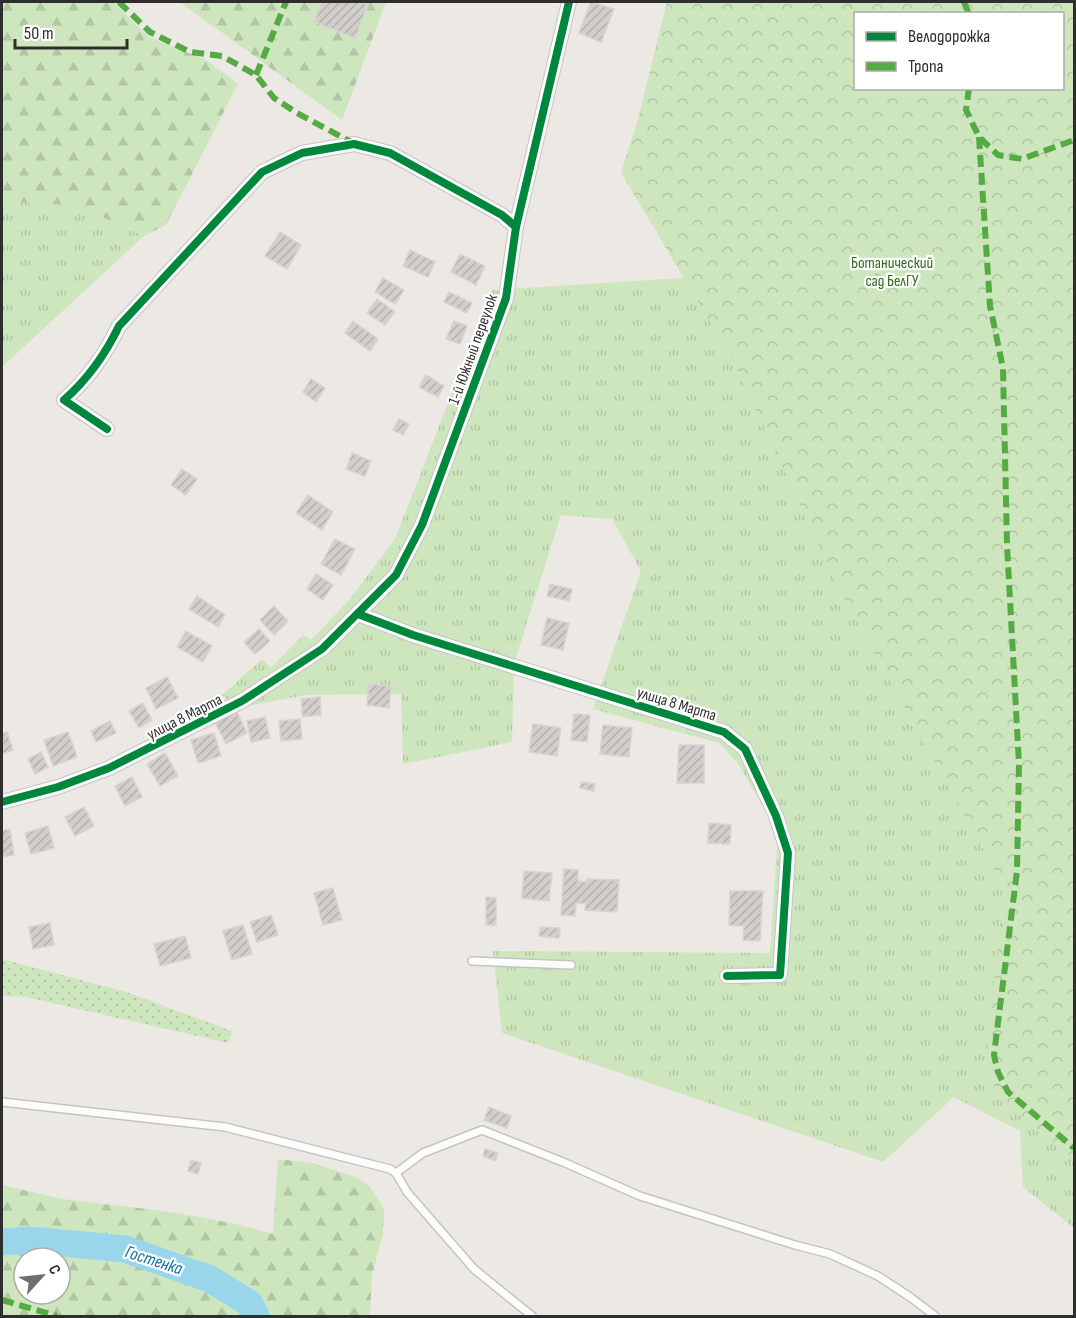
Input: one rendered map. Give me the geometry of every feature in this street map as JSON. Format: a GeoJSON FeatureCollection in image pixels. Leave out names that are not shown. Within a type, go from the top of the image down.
{"type":"FeatureCollection","features":[{"type":"Feature","properties":{"kind":"street","name":"1-й Южный переулок"},"geometry":{"type":"LineString","coordinates":[[422,525],[506,298],[516,227],[569,2]]}},
{"type":"Feature","properties":{"kind":"street"},"geometry":{"type":"LineString","coordinates":[[107,429],[64,400],[84,383],[108,348],[119,326],[262,172],[302,153],[354,144],[390,153],[502,215],[516,227]]}},
{"type":"Feature","properties":{"kind":"street","name":"улица 8 Марта"},"geometry":{"type":"LineString","coordinates":[[2,802],[58,787],[109,768],[242,701],[322,649],[396,575],[422,525]]}},
{"type":"Feature","properties":{"kind":"street","name":"улица 8 Марта"},"geometry":{"type":"LineString","coordinates":[[358,614],[413,635],[724,732],[745,749],[776,816],[788,854],[780,975],[727,976]]}},
{"type":"Feature","properties":{"kind":"lane"},"geometry":{"type":"LineString","coordinates":[[472,961],[571,964]]}},
{"type":"Feature","properties":{"kind":"lane"},"geometry":{"type":"LineString","coordinates":[[2,1102],[225,1127],[390,1168],[396,1173],[407,1192],[474,1269],[532,1317]]}},
{"type":"Feature","properties":{"kind":"lane"},"geometry":{"type":"LineString","coordinates":[[396,1173],[423,1153],[482,1130],[640,1196],[830,1254],[878,1276],[935,1317]]}},
{"type":"Feature","properties":{"kind":"green space"},"geometry":{"type":"Polygon","coordinates":[[[2,2],[113,2],[149,37],[206,60],[238,84],[166,225],[144,236],[76,205],[2,202],[2,2]]]}},
{"type":"Feature","properties":{"kind":"green space"},"geometry":{"type":"Polygon","coordinates":[[[180,2],[386,2],[342,120],[180,2]]]}},
{"type":"Feature","properties":{"kind":"green space","name":"Ботанический сад БелГУ"},"geometry":{"type":"Polygon","coordinates":[[[667,2],[1074,2],[1074,1159],[1000,1098],[984,1066],[1005,889],[839,589],[733,360],[621,173],[638,119],[667,2]]]}},
{"type":"Feature","properties":{"kind":"green space"},"geometry":{"type":"Polygon","coordinates":[[[1074,57],[1074,1228],[1023,1187],[1020,1131],[954,1097],[883,1162],[502,1033],[493,951],[770,953],[778,832],[737,762],[719,743],[593,709],[641,571],[612,519],[561,515],[514,664],[512,742],[403,764],[401,694],[306,695],[237,708],[222,695],[262,659],[271,668],[303,635],[311,640],[349,600],[395,539],[492,290],[730,275],[1058,90],[1064,90],[1064,83],[1074,57]]]}},
{"type":"Feature","properties":{"kind":"green space"},"geometry":{"type":"Polygon","coordinates":[[[2,202],[76,205],[144,236],[2,367],[2,202]]]}},
{"type":"Feature","properties":{"kind":"green space"},"geometry":{"type":"Polygon","coordinates":[[[2,959],[126,992],[232,1031],[228,1043],[26,997],[2,996],[2,959]]]}},
{"type":"Feature","properties":{"kind":"green space"},"geometry":{"type":"Polygon","coordinates":[[[278,1159],[312,1163],[356,1177],[370,1187],[384,1209],[383,1234],[372,1275],[370,1316],[3,1316],[2,1185],[68,1200],[201,1217],[273,1234],[278,1159]]]}},
{"type":"Feature","properties":{"kind":"building"},"geometry":{"type":"Polygon","coordinates":[[[322,2],[359,2],[368,5],[355,38],[314,22],[322,2]]]}},
{"type":"Feature","properties":{"kind":"building"},"geometry":{"type":"Polygon","coordinates":[[[591,2],[614,9],[601,42],[579,33],[591,2]]]}},
{"type":"Feature","properties":{"kind":"building"},"geometry":{"type":"Polygon","coordinates":[[[280,232],[301,245],[287,269],[265,256],[280,232]]]}},
{"type":"Feature","properties":{"kind":"building"},"geometry":{"type":"Polygon","coordinates":[[[410,250],[435,262],[428,277],[403,266],[410,250]]]}},
{"type":"Feature","properties":{"kind":"building"},"geometry":{"type":"Polygon","coordinates":[[[460,254],[485,266],[476,285],[451,272],[460,254]]]}},
{"type":"Feature","properties":{"kind":"building"},"geometry":{"type":"Polygon","coordinates":[[[383,278],[404,290],[395,304],[375,292],[383,278]]]}},
{"type":"Feature","properties":{"kind":"building"},"geometry":{"type":"Polygon","coordinates":[[[449,292],[472,303],[467,313],[444,302],[449,292]]]}},
{"type":"Feature","properties":{"kind":"building"},"geometry":{"type":"Polygon","coordinates":[[[377,299],[395,312],[385,325],[367,313],[377,299]]]}},
{"type":"Feature","properties":{"kind":"building"},"geometry":{"type":"Polygon","coordinates":[[[353,321],[378,339],[370,351],[345,333],[353,321]]]}},
{"type":"Feature","properties":{"kind":"building"},"geometry":{"type":"Polygon","coordinates":[[[454,321],[467,326],[460,344],[446,339],[454,321]]]}},
{"type":"Feature","properties":{"kind":"building"},"geometry":{"type":"Polygon","coordinates":[[[426,375],[444,386],[438,397],[419,387],[426,375]]]}},
{"type":"Feature","properties":{"kind":"building"},"geometry":{"type":"Polygon","coordinates":[[[311,379],[325,388],[316,402],[303,392],[311,379]]]}},
{"type":"Feature","properties":{"kind":"building"},"geometry":{"type":"Polygon","coordinates":[[[399,419],[409,424],[403,435],[393,430],[399,419]]]}},
{"type":"Feature","properties":{"kind":"building"},"geometry":{"type":"Polygon","coordinates":[[[352,453],[371,461],[365,476],[346,469],[352,453]]]}},
{"type":"Feature","properties":{"kind":"building"},"geometry":{"type":"Polygon","coordinates":[[[182,469],[197,479],[186,495],[171,485],[182,469]]]}},
{"type":"Feature","properties":{"kind":"building"},"geometry":{"type":"Polygon","coordinates":[[[308,495],[333,512],[322,530],[296,513],[308,495]]]}},
{"type":"Feature","properties":{"kind":"building"},"geometry":{"type":"Polygon","coordinates":[[[335,539],[355,549],[341,575],[321,564],[335,539]]]}},
{"type":"Feature","properties":{"kind":"building"},"geometry":{"type":"Polygon","coordinates":[[[316,574],[333,585],[323,600],[307,589],[316,574]]]}},
{"type":"Feature","properties":{"kind":"building"},"geometry":{"type":"Polygon","coordinates":[[[550,584],[572,589],[569,601],[547,596],[550,584]]]}},
{"type":"Feature","properties":{"kind":"building"},"geometry":{"type":"Polygon","coordinates":[[[197,596],[225,615],[218,627],[189,609],[197,596]]]}},
{"type":"Feature","properties":{"kind":"building"},"geometry":{"type":"Polygon","coordinates":[[[274,606],[288,621],[274,635],[260,620],[274,606]]]}},
{"type":"Feature","properties":{"kind":"building"},"geometry":{"type":"Polygon","coordinates":[[[547,618],[569,623],[563,650],[541,645],[547,618]]]}},
{"type":"Feature","properties":{"kind":"building"},"geometry":{"type":"Polygon","coordinates":[[[259,629],[270,641],[255,654],[244,642],[259,629]]]}},
{"type":"Feature","properties":{"kind":"building"},"geometry":{"type":"Polygon","coordinates":[[[186,631],[212,646],[203,662],[177,647],[186,631]]]}},
{"type":"Feature","properties":{"kind":"building"},"geometry":{"type":"Polygon","coordinates":[[[167,677],[178,698],[156,709],[146,688],[167,677]]]}},
{"type":"Feature","properties":{"kind":"building"},"geometry":{"type":"Polygon","coordinates":[[[369,684],[391,686],[389,708],[367,705],[369,684]]]}},
{"type":"Feature","properties":{"kind":"building"},"geometry":{"type":"Polygon","coordinates":[[[320,697],[321,715],[303,717],[301,699],[320,697]]]}},
{"type":"Feature","properties":{"kind":"building"},"geometry":{"type":"Polygon","coordinates":[[[143,703],[152,720],[139,728],[129,711],[143,703]]]}},
{"type":"Feature","properties":{"kind":"building"},"geometry":{"type":"Polygon","coordinates":[[[237,712],[247,733],[226,744],[215,722],[237,712]]]}},
{"type":"Feature","properties":{"kind":"building"},"geometry":{"type":"Polygon","coordinates":[[[574,714],[590,715],[587,742],[571,740],[574,714]]]}},
{"type":"Feature","properties":{"kind":"building"},"geometry":{"type":"Polygon","coordinates":[[[265,717],[270,738],[251,742],[247,721],[265,717]]]}},
{"type":"Feature","properties":{"kind":"building"},"geometry":{"type":"Polygon","coordinates":[[[300,719],[302,739],[281,741],[279,721],[300,719]]]}},
{"type":"Feature","properties":{"kind":"building"},"geometry":{"type":"Polygon","coordinates":[[[110,721],[116,733],[96,742],[91,731],[110,721]]]}},
{"type":"Feature","properties":{"kind":"building"},"geometry":{"type":"Polygon","coordinates":[[[533,724],[561,728],[557,756],[529,752],[533,724]]]}},
{"type":"Feature","properties":{"kind":"building"},"geometry":{"type":"Polygon","coordinates":[[[603,725],[632,728],[629,757],[600,754],[603,725]]]}},
{"type":"Feature","properties":{"kind":"building"},"geometry":{"type":"Polygon","coordinates":[[[7,732],[13,750],[2,754],[2,734],[7,732]]]}},
{"type":"Feature","properties":{"kind":"building"},"geometry":{"type":"Polygon","coordinates":[[[68,732],[77,757],[53,766],[44,740],[68,732]]]}},
{"type":"Feature","properties":{"kind":"building"},"geometry":{"type":"Polygon","coordinates":[[[214,733],[221,756],[198,763],[191,740],[214,733]]]}},
{"type":"Feature","properties":{"kind":"building"},"geometry":{"type":"Polygon","coordinates":[[[679,745],[704,745],[704,783],[677,783],[679,745]]]}},
{"type":"Feature","properties":{"kind":"building"},"geometry":{"type":"Polygon","coordinates":[[[41,752],[48,767],[35,774],[28,759],[41,752]]]}},
{"type":"Feature","properties":{"kind":"building"},"geometry":{"type":"Polygon","coordinates":[[[165,753],[178,776],[160,786],[147,764],[165,753]]]}},
{"type":"Feature","properties":{"kind":"building"},"geometry":{"type":"Polygon","coordinates":[[[132,777],[142,797],[125,806],[115,786],[132,777]]]}},
{"type":"Feature","properties":{"kind":"building"},"geometry":{"type":"Polygon","coordinates":[[[581,782],[595,784],[594,791],[580,788],[581,782]]]}},
{"type":"Feature","properties":{"kind":"building"},"geometry":{"type":"Polygon","coordinates":[[[84,807],[94,826],[75,836],[65,817],[84,807]]]}},
{"type":"Feature","properties":{"kind":"building"},"geometry":{"type":"Polygon","coordinates":[[[709,823],[731,825],[730,844],[708,843],[709,823]]]}},
{"type":"Feature","properties":{"kind":"building"},"geometry":{"type":"Polygon","coordinates":[[[48,826],[54,848],[31,854],[25,833],[48,826]]]}},
{"type":"Feature","properties":{"kind":"building"},"geometry":{"type":"Polygon","coordinates":[[[10,829],[14,855],[2,857],[2,831],[10,829]]]}},
{"type":"Feature","properties":{"kind":"building"},"geometry":{"type":"Polygon","coordinates":[[[564,869],[578,870],[578,881],[619,880],[617,912],[585,910],[586,904],[576,903],[575,916],[561,915],[564,869]]]}},
{"type":"Feature","properties":{"kind":"building"},"geometry":{"type":"Polygon","coordinates":[[[524,871],[552,873],[549,901],[522,898],[524,871]]]}},
{"type":"Feature","properties":{"kind":"building"},"geometry":{"type":"Polygon","coordinates":[[[333,888],[342,920],[323,925],[314,893],[333,888]]]}},
{"type":"Feature","properties":{"kind":"building"},"geometry":{"type":"Polygon","coordinates":[[[730,891],[763,891],[760,941],[743,940],[744,926],[729,925],[730,891]]]}},
{"type":"Feature","properties":{"kind":"building"},"geometry":{"type":"Polygon","coordinates":[[[486,897],[496,898],[496,925],[486,925],[486,897]]]}},
{"type":"Feature","properties":{"kind":"building"},"geometry":{"type":"Polygon","coordinates":[[[271,915],[278,935],[257,942],[250,922],[271,915]]]}},
{"type":"Feature","properties":{"kind":"building"},"geometry":{"type":"Polygon","coordinates":[[[50,923],[54,945],[33,949],[29,927],[50,923]]]}},
{"type":"Feature","properties":{"kind":"building"},"geometry":{"type":"Polygon","coordinates":[[[243,925],[252,954],[232,960],[223,931],[243,925]]]}},
{"type":"Feature","properties":{"kind":"building"},"geometry":{"type":"Polygon","coordinates":[[[540,927],[560,928],[559,938],[539,936],[540,927]]]}},
{"type":"Feature","properties":{"kind":"building"},"geometry":{"type":"Polygon","coordinates":[[[185,936],[191,958],[160,966],[154,944],[185,936]]]}},
{"type":"Feature","properties":{"kind":"building"},"geometry":{"type":"Polygon","coordinates":[[[489,1107],[511,1116],[507,1128],[484,1120],[489,1107]]]}},
{"type":"Feature","properties":{"kind":"building"},"geometry":{"type":"Polygon","coordinates":[[[485,1149],[498,1153],[495,1161],[483,1156],[485,1149]]]}},
{"type":"Feature","properties":{"kind":"building"},"geometry":{"type":"Polygon","coordinates":[[[191,1160],[201,1163],[198,1174],[188,1171],[191,1160]]]}},
{"type":"Feature","properties":{"kind":"waterway","name":"Гостенка"},"geometry":{"type":"LineString","coordinates":[[2,1242],[30,1240],[125,1249],[210,1279],[249,1303],[256,1316]]}},
{"type":"Feature","properties":{"kind":"marked path"},"geometry":{"type":"LineString","coordinates":[[119,2],[150,32],[190,52],[222,56],[256,75],[274,98],[353,143]]}},
{"type":"Feature","properties":{"kind":"marked path"},"geometry":{"type":"LineString","coordinates":[[256,75],[286,2]]}},
{"type":"Feature","properties":{"kind":"marked path"},"geometry":{"type":"LineString","coordinates":[[964,2],[968,12]]}},
{"type":"Feature","properties":{"kind":"marked path"},"geometry":{"type":"LineString","coordinates":[[969,90],[966,110],[979,137],[998,155],[1022,159],[1074,140]]}},
{"type":"Feature","properties":{"kind":"marked path"},"geometry":{"type":"LineString","coordinates":[[979,137],[990,306],[1003,368],[1007,545],[1019,764],[1017,871],[994,1055],[998,1072],[1008,1092],[1074,1148]]}},
{"type":"Feature","properties":{"kind":"marked path"},"geometry":{"type":"LineString","coordinates":[[2,1300],[57,1316]]}},
{"type":"Feature","properties":{"kind":"cycle path"},"geometry":{"type":"LineString","coordinates":[[2,802],[58,787],[109,768],[242,701],[322,649],[396,575],[422,525],[506,298],[516,227],[569,2]]}},
{"type":"Feature","properties":{"kind":"cycle path"},"geometry":{"type":"LineString","coordinates":[[107,429],[64,400],[95,366],[119,326],[262,172],[302,153],[354,144],[390,153],[502,215],[516,227]]}},
{"type":"Feature","properties":{"kind":"cycle path"},"geometry":{"type":"LineString","coordinates":[[358,614],[413,635],[724,732],[745,749],[776,816],[788,853],[780,975],[727,976]]}}]}
